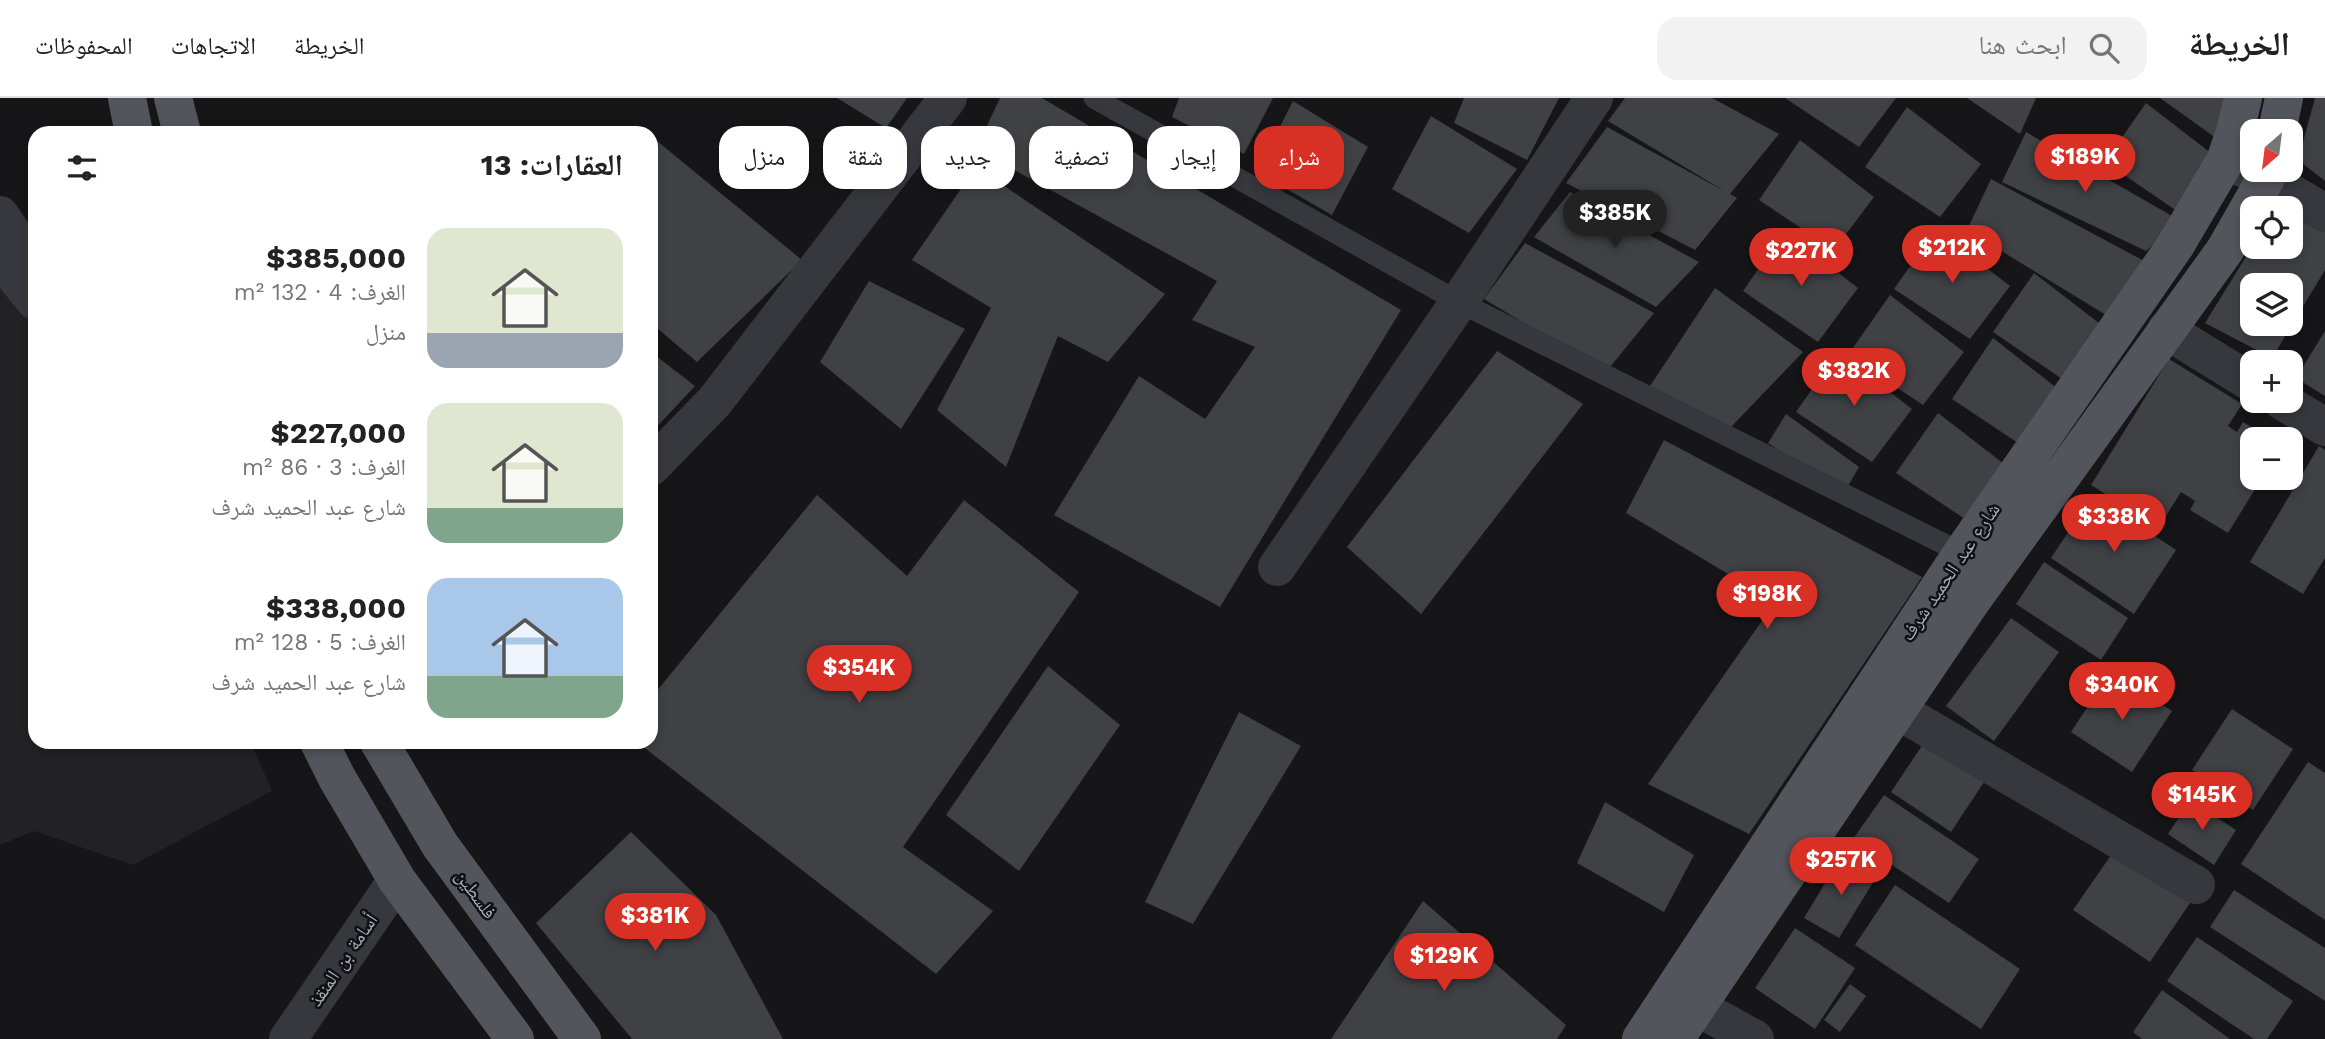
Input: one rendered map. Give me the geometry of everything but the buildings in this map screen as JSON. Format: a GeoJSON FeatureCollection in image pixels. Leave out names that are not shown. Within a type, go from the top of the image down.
{"type":"FeatureCollection","features":[{"type":"Feature","properties":{"kind":"main road"},"geometry":{"type":"LineString","coordinates":[[127,98],[133,126]]}},
{"type":"Feature","properties":{"kind":"main road"},"geometry":{"type":"LineString","coordinates":[[173,98],[180,126]]}},
{"type":"Feature","properties":{"kind":"main road","name":"شارع عبد الحميد شرف"},"geometry":{"type":"LineString","coordinates":[[1641,1039],[1962,553],[2175,246],[2224,161],[2235,132],[2243,98]]}},
{"type":"Feature","properties":{"kind":"main road"},"geometry":{"type":"LineString","coordinates":[[2280,119],[2284,98]]}},
{"type":"Feature","properties":{"kind":"main road","name":"شارع عبد الحميد شرف"},"geometry":{"type":"LineString","coordinates":[[1675,1039],[1970,603],[2225,250],[2263,182]]}},
{"type":"Feature","properties":{"kind":"main road"},"geometry":{"type":"LineString","coordinates":[[322,749],[397,880],[514,1039]]}},
{"type":"Feature","properties":{"kind":"main road","name":"فلسطين"},"geometry":{"type":"LineString","coordinates":[[386,749],[440,845],[582,1039]]}},
{"type":"Feature","properties":{"kind":"street"},"geometry":{"type":"LineString","coordinates":[[658,460],[715,401],[948,98]]}},
{"type":"Feature","properties":{"kind":"street"},"geometry":{"type":"LineString","coordinates":[[1277,567],[1459,302],[1594,98]]}},
{"type":"Feature","properties":{"kind":"street"},"geometry":{"type":"LineString","coordinates":[[2224,161],[2240,166]]}},
{"type":"Feature","properties":{"kind":"street"},"geometry":{"type":"LineString","coordinates":[[2279,182],[2325,213]]}},
{"type":"Feature","properties":{"kind":"street"},"geometry":{"type":"LineString","coordinates":[[0,215],[28,256]]}},
{"type":"Feature","properties":{"kind":"street"},"geometry":{"type":"LineString","coordinates":[[0,258],[28,292]]}},
{"type":"Feature","properties":{"kind":"street"},"geometry":{"type":"LineString","coordinates":[[2166,330],[2240,376]]}},
{"type":"Feature","properties":{"kind":"street"},"geometry":{"type":"LineString","coordinates":[[2302,413],[2325,427]]}},
{"type":"Feature","properties":{"kind":"street"},"geometry":{"type":"LineString","coordinates":[[1897,710],[2196,885]]}},
{"type":"Feature","properties":{"kind":"street","name":"أسامة بن المنقذ"},"geometry":{"type":"LineString","coordinates":[[288,1039],[397,880]]}},
{"type":"Feature","properties":{"kind":"street"},"geometry":{"type":"LineString","coordinates":[[1697,1007],[1755,1039]]}},
{"type":"Feature","properties":{"kind":"lane"},"geometry":{"type":"LineString","coordinates":[[1094,98],[1459,302],[1962,553]]}},
{"type":"Feature","properties":{"kind":"shaded area"},"geometry":{"type":"Polygon","coordinates":[[[0,273],[28,311],[28,749],[254,749],[272,791],[133,865],[34,831],[0,845],[0,273]]]}}]}
